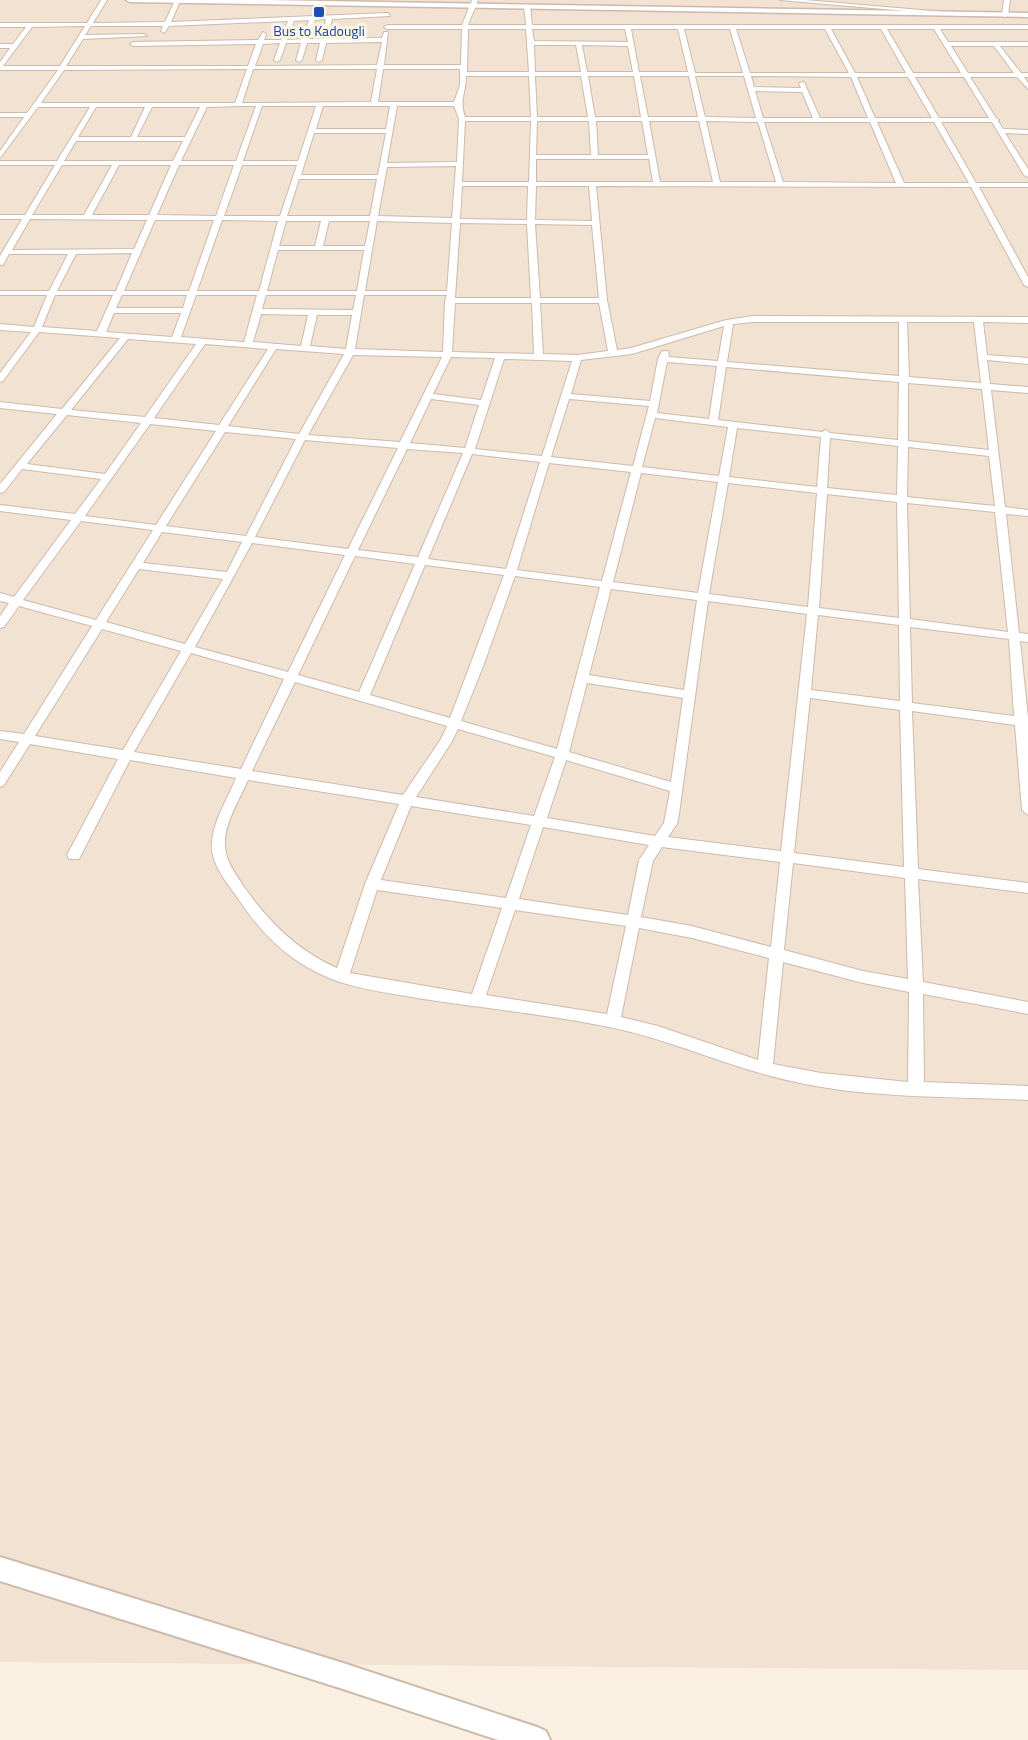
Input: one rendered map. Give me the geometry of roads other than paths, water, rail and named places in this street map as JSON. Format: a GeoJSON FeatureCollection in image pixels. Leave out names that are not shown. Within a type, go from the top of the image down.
{"type":"FeatureCollection","features":[{"type":"Feature","properties":{"kind":"main road"},"geometry":{"type":"LineString","coordinates":[[130,0],[473,3],[527,6],[1028,15]]}},
{"type":"Feature","properties":{"kind":"street"},"geometry":{"type":"LineString","coordinates":[[0,156],[62,68],[104,0]]}},
{"type":"Feature","properties":{"kind":"street"},"geometry":{"type":"LineString","coordinates":[[783,0],[871,3],[969,14]]}},
{"type":"Feature","properties":{"kind":"street"},"geometry":{"type":"LineString","coordinates":[[1005,15],[1007,0]]}},
{"type":"Feature","properties":{"kind":"street"},"geometry":{"type":"LineString","coordinates":[[163,36],[177,1]]}},
{"type":"Feature","properties":{"kind":"street"},"geometry":{"type":"LineString","coordinates":[[901,7],[923,2]]}},
{"type":"Feature","properties":{"kind":"street"},"geometry":{"type":"LineString","coordinates":[[473,3],[465,26],[464,71],[457,104],[462,119],[447,356],[244,775],[220,835],[218,846],[221,858],[259,921],[300,955],[323,969],[342,976],[388,987],[613,1021],[677,1037],[765,1068],[829,1081],[1028,1093]]}},
{"type":"Feature","properties":{"kind":"street"},"geometry":{"type":"LineString","coordinates":[[374,105],[391,4]]}},
{"type":"Feature","properties":{"kind":"street"},"geometry":{"type":"LineString","coordinates":[[527,6],[533,74],[531,222],[539,357]]}},
{"type":"Feature","properties":{"kind":"street"},"geometry":{"type":"LineString","coordinates":[[0,25],[166,24],[196,26],[388,15]]}},
{"type":"Feature","properties":{"kind":"street"},"geometry":{"type":"LineString","coordinates":[[319,60],[329,18]]}},
{"type":"Feature","properties":{"kind":"street"},"geometry":{"type":"LineString","coordinates":[[299,60],[312,19]]}},
{"type":"Feature","properties":{"kind":"street"},"geometry":{"type":"LineString","coordinates":[[276,60],[291,20]]}},
{"type":"Feature","properties":{"kind":"street"},"geometry":{"type":"LineString","coordinates":[[237,106],[268,21]]}},
{"type":"Feature","properties":{"kind":"street"},"geometry":{"type":"LineString","coordinates":[[129,52],[142,24]]}},
{"type":"Feature","properties":{"kind":"street"},"geometry":{"type":"LineString","coordinates":[[0,67],[30,25]]}},
{"type":"Feature","properties":{"kind":"street"},"geometry":{"type":"LineString","coordinates":[[628,26],[657,185]]}},
{"type":"Feature","properties":{"kind":"street"},"geometry":{"type":"LineString","coordinates":[[387,27],[1028,27]]}},
{"type":"Feature","properties":{"kind":"street"},"geometry":{"type":"LineString","coordinates":[[681,27],[717,185]]}},
{"type":"Feature","properties":{"kind":"street"},"geometry":{"type":"LineString","coordinates":[[828,27],[853,75],[901,184]]}},
{"type":"Feature","properties":{"kind":"street"},"geometry":{"type":"LineString","coordinates":[[883,27],[974,184],[1028,285]]}},
{"type":"Feature","properties":{"kind":"street"},"geometry":{"type":"LineString","coordinates":[[936,27],[996,120],[1028,175]]}},
{"type":"Feature","properties":{"kind":"street"},"geometry":{"type":"LineString","coordinates":[[733,28],[780,185]]}},
{"type":"Feature","properties":{"kind":"street"},"geometry":{"type":"LineString","coordinates":[[80,38],[193,35],[191,43]]}},
{"type":"Feature","properties":{"kind":"street"},"geometry":{"type":"LineString","coordinates":[[133,44],[384,40]]}},
{"type":"Feature","properties":{"kind":"street"},"geometry":{"type":"LineString","coordinates":[[531,43],[631,44]]}},
{"type":"Feature","properties":{"kind":"street"},"geometry":{"type":"LineString","coordinates":[[579,44],[592,119],[595,157]]}},
{"type":"Feature","properties":{"kind":"street"},"geometry":{"type":"LineString","coordinates":[[948,44],[1028,44]]}},
{"type":"Feature","properties":{"kind":"street"},"geometry":{"type":"LineString","coordinates":[[996,44],[1024,75],[1028,87]]}},
{"type":"Feature","properties":{"kind":"street"},"geometry":{"type":"LineString","coordinates":[[0,46],[15,46]]}},
{"type":"Feature","properties":{"kind":"street"},"geometry":{"type":"LineString","coordinates":[[121,68],[125,60]]}},
{"type":"Feature","properties":{"kind":"street"},"geometry":{"type":"LineString","coordinates":[[254,60],[319,60],[533,74],[1024,75]]}},
{"type":"Feature","properties":{"kind":"street"},"geometry":{"type":"LineString","coordinates":[[0,67],[250,69],[380,65]]}},
{"type":"Feature","properties":{"kind":"street"},"geometry":{"type":"LineString","coordinates":[[799,75],[817,119]]}},
{"type":"Feature","properties":{"kind":"street"},"geometry":{"type":"LineString","coordinates":[[751,89],[804,90]]}},
{"type":"Feature","properties":{"kind":"street"},"geometry":{"type":"LineString","coordinates":[[35,105],[457,104]]}},
{"type":"Feature","properties":{"kind":"street"},"geometry":{"type":"LineString","coordinates":[[0,263],[94,105]]}},
{"type":"Feature","properties":{"kind":"street"},"geometry":{"type":"LineString","coordinates":[[132,139],[149,105]]}},
{"type":"Feature","properties":{"kind":"street"},"geometry":{"type":"LineString","coordinates":[[248,345],[284,218],[320,105]]}},
{"type":"Feature","properties":{"kind":"street"},"geometry":{"type":"LineString","coordinates":[[74,855],[126,756],[230,576],[302,436],[350,352],[355,313],[394,105]]}},
{"type":"Feature","properties":{"kind":"street"},"geometry":{"type":"LineString","coordinates":[[100,333],[176,162],[204,106]]}},
{"type":"Feature","properties":{"kind":"street"},"geometry":{"type":"LineString","coordinates":[[176,339],[260,106]]}},
{"type":"Feature","properties":{"kind":"street"},"geometry":{"type":"LineString","coordinates":[[0,115],[28,115]]}},
{"type":"Feature","properties":{"kind":"street"},"geometry":{"type":"LineString","coordinates":[[462,119],[996,120]]}},
{"type":"Feature","properties":{"kind":"street"},"geometry":{"type":"LineString","coordinates":[[312,131],[388,131]]}},
{"type":"Feature","properties":{"kind":"street"},"geometry":{"type":"LineString","coordinates":[[1002,131],[1028,132]]}},
{"type":"Feature","properties":{"kind":"street"},"geometry":{"type":"LineString","coordinates":[[74,139],[188,139]]}},
{"type":"Feature","properties":{"kind":"street"},"geometry":{"type":"LineString","coordinates":[[533,157],[652,157]]}},
{"type":"Feature","properties":{"kind":"street"},"geometry":{"type":"LineString","coordinates":[[1018,159],[1028,159]]}},
{"type":"Feature","properties":{"kind":"street"},"geometry":{"type":"LineString","coordinates":[[0,163],[302,163]]}},
{"type":"Feature","properties":{"kind":"street"},"geometry":{"type":"LineString","coordinates":[[87,217],[117,163]]}},
{"type":"Feature","properties":{"kind":"street"},"geometry":{"type":"LineString","coordinates":[[382,165],[460,164]]}},
{"type":"Feature","properties":{"kind":"street"},"geometry":{"type":"LineString","coordinates":[[297,177],[380,177]]}},
{"type":"Feature","properties":{"kind":"street"},"geometry":{"type":"LineString","coordinates":[[459,184],[1028,185]]}},
{"type":"Feature","properties":{"kind":"street"},"geometry":{"type":"LineString","coordinates":[[592,184],[603,300],[613,355]]}},
{"type":"Feature","properties":{"kind":"street"},"geometry":{"type":"LineString","coordinates":[[0,217],[373,218],[595,223]]}},
{"type":"Feature","properties":{"kind":"street"},"geometry":{"type":"LineString","coordinates":[[318,248],[326,218]]}},
{"type":"Feature","properties":{"kind":"street"},"geometry":{"type":"LineString","coordinates":[[275,248],[367,248]]}},
{"type":"Feature","properties":{"kind":"street"},"geometry":{"type":"LineString","coordinates":[[0,379],[37,329],[52,292],[73,251]]}},
{"type":"Feature","properties":{"kind":"street"},"geometry":{"type":"LineString","coordinates":[[7,252],[137,251]]}},
{"type":"Feature","properties":{"kind":"street"},"geometry":{"type":"LineString","coordinates":[[1017,264],[1028,264]]}},
{"type":"Feature","properties":{"kind":"street"},"geometry":{"type":"LineString","coordinates":[[0,293],[359,292],[534,301],[603,300]]}},
{"type":"Feature","properties":{"kind":"street"},"geometry":{"type":"LineString","coordinates":[[111,310],[186,311]]}},
{"type":"Feature","properties":{"kind":"street"},"geometry":{"type":"LineString","coordinates":[[257,311],[355,313]]}},
{"type":"Feature","properties":{"kind":"street"},"geometry":{"type":"LineString","coordinates":[[305,349],[314,312]]}},
{"type":"Feature","properties":{"kind":"street"},"geometry":{"type":"LineString","coordinates":[[0,327],[350,352],[447,356],[577,357],[613,355],[729,322],[779,318],[1028,320]]}},
{"type":"Feature","properties":{"kind":"street"},"geometry":{"type":"LineString","coordinates":[[903,319],[904,622],[916,988],[916,1088]]}},
{"type":"Feature","properties":{"kind":"street"},"geometry":{"type":"LineString","coordinates":[[978,320],[1024,721],[1028,810]]}},
{"type":"Feature","properties":{"kind":"street"},"geometry":{"type":"LineString","coordinates":[[713,421],[729,322]]}},
{"type":"Feature","properties":{"kind":"street"},"geometry":{"type":"LineString","coordinates":[[0,490],[127,336]]}},
{"type":"Feature","properties":{"kind":"street"},"geometry":{"type":"LineString","coordinates":[[477,1000],[562,755],[638,469],[662,359],[672,338]]}},
{"type":"Feature","properties":{"kind":"street"},"geometry":{"type":"LineString","coordinates":[[0,624],[78,519],[202,342]]}},
{"type":"Feature","properties":{"kind":"street"},"geometry":{"type":"LineString","coordinates":[[0,782],[162,528],[273,347]]}},
{"type":"Feature","properties":{"kind":"street"},"geometry":{"type":"LineString","coordinates":[[363,698],[469,451],[500,357]]}},
{"type":"Feature","properties":{"kind":"street"},"geometry":{"type":"LineString","coordinates":[[342,976],[372,884],[407,800],[455,724],[510,574],[567,396],[577,357]]}},
{"type":"Feature","properties":{"kind":"street"},"geometry":{"type":"LineString","coordinates":[[983,357],[1028,361]]}},
{"type":"Feature","properties":{"kind":"street"},"geometry":{"type":"LineString","coordinates":[[662,359],[1028,390]]}},
{"type":"Feature","properties":{"kind":"street"},"geometry":{"type":"LineString","coordinates":[[426,396],[485,403]]}},
{"type":"Feature","properties":{"kind":"street"},"geometry":{"type":"LineString","coordinates":[[567,396],[713,421],[994,454]]}},
{"type":"Feature","properties":{"kind":"street"},"geometry":{"type":"LineString","coordinates":[[0,405],[546,459],[902,501],[1028,513]]}},
{"type":"Feature","properties":{"kind":"street"},"geometry":{"type":"LineString","coordinates":[[613,1021],[646,860],[672,819],[703,597],[733,423]]}},
{"type":"Feature","properties":{"kind":"street"},"geometry":{"type":"LineString","coordinates":[[765,1068],[789,859],[813,611],[826,434]]}},
{"type":"Feature","properties":{"kind":"street"},"geometry":{"type":"LineString","coordinates":[[20,466],[108,477]]}},
{"type":"Feature","properties":{"kind":"street"},"geometry":{"type":"LineString","coordinates":[[0,508],[1028,638]]}},
{"type":"Feature","properties":{"kind":"street"},"geometry":{"type":"LineString","coordinates":[[138,566],[230,576]]}},
{"type":"Feature","properties":{"kind":"street"},"geometry":{"type":"LineString","coordinates":[[0,597],[677,788]]}},
{"type":"Feature","properties":{"kind":"street"},"geometry":{"type":"LineString","coordinates":[[581,678],[689,695]]}},
{"type":"Feature","properties":{"kind":"street"},"geometry":{"type":"LineString","coordinates":[[805,693],[1024,721]]}},
{"type":"Feature","properties":{"kind":"street"},"geometry":{"type":"LineString","coordinates":[[0,735],[658,841],[1028,888]]}},
{"type":"Feature","properties":{"kind":"street"},"geometry":{"type":"LineString","coordinates":[[372,884],[632,921],[692,932],[863,977],[1028,1008]]}},
{"type":"Feature","properties":{"kind":"street"},"geometry":{"type":"LineString","coordinates":[[0,1569],[343,1676],[537,1740]]}},
{"type":"Feature","properties":{"kind":"place","name":"Bus to Kadougli"},"geometry":{"type":"Point","coordinates":[319,12]}}]}
